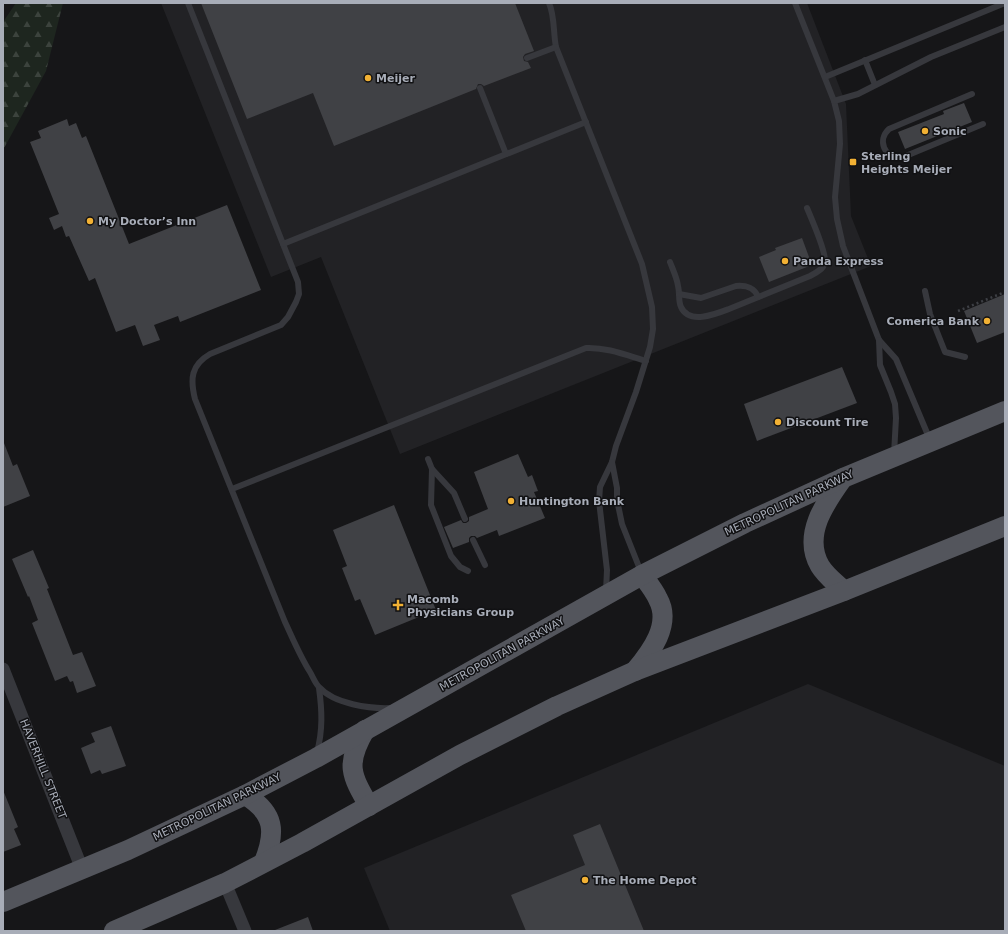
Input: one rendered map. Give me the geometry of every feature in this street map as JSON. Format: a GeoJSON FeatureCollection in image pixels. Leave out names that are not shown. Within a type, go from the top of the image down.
{"type":"FeatureCollection","features":[{"type":"Feature","properties":{"kind":"main road","name":"METROPOLITAN PARKWAY"},"geometry":{"type":"LineString","coordinates":[[3,902],[153,839],[245,795],[316,758],[642,575],[759,516],[843,478],[1005,412]]}},
{"type":"Feature","properties":{"kind":"main road"},"geometry":{"type":"LineString","coordinates":[[843,478],[826,502],[817,521],[813,538],[814,553],[820,566],[844,591]]}},
{"type":"Feature","properties":{"kind":"main road"},"geometry":{"type":"LineString","coordinates":[[114,931],[225,883],[302,843],[460,754],[557,706],[636,671],[844,591],[1005,526]]}},
{"type":"Feature","properties":{"kind":"main road"},"geometry":{"type":"LineString","coordinates":[[636,671],[647,657],[656,641],[661,627],[662,613],[659,600],[642,575]]}},
{"type":"Feature","properties":{"kind":"main road"},"geometry":{"type":"LineString","coordinates":[[365,730],[356,745],[352,770],[355,781],[369,806]]}},
{"type":"Feature","properties":{"kind":"main road"},"geometry":{"type":"LineString","coordinates":[[245,795],[258,802],[269,820],[272,832],[271,845],[264,862]]}},
{"type":"Feature","properties":{"kind":"street","name":"HAVERHILL STREET"},"geometry":{"type":"LineString","coordinates":[[3,669],[82,869]]}},
{"type":"Feature","properties":{"kind":"street"},"geometry":{"type":"LineString","coordinates":[[225,883],[245,931]]}},
{"type":"Feature","properties":{"kind":"lane"},"geometry":{"type":"LineString","coordinates":[[188,3],[298,282],[299,294],[296,302],[288,317],[281,325],[202,359],[197,364],[192,383],[195,399],[285,622],[298,650],[319,688],[322,712],[321,737],[316,758]]}},
{"type":"Feature","properties":{"kind":"lane"},"geometry":{"type":"LineString","coordinates":[[549,3],[554,20],[554,39],[556,47],[645,272],[653,317],[652,338],[646,361],[616,446],[612,462],[600,488],[599,501],[607,570],[606,596]]}},
{"type":"Feature","properties":{"kind":"lane"},"geometry":{"type":"LineString","coordinates":[[795,3],[825,76],[839,121],[840,144],[836,197],[839,233],[847,259],[879,340],[880,364],[891,392],[896,418],[893,458]]}},
{"type":"Feature","properties":{"kind":"lane"},"geometry":{"type":"LineString","coordinates":[[825,76],[1005,3]]}},
{"type":"Feature","properties":{"kind":"lane"},"geometry":{"type":"LineString","coordinates":[[834,101],[858,94],[930,57],[1005,27]]}},
{"type":"Feature","properties":{"kind":"lane"},"geometry":{"type":"LineString","coordinates":[[527,58],[556,47]]}},
{"type":"Feature","properties":{"kind":"lane"},"geometry":{"type":"LineString","coordinates":[[865,60],[875,85]]}},
{"type":"Feature","properties":{"kind":"lane"},"geometry":{"type":"LineString","coordinates":[[480,88],[506,154]]}},
{"type":"Feature","properties":{"kind":"lane"},"geometry":{"type":"LineString","coordinates":[[972,94],[889,129],[884,133],[884,149],[888,155],[895,158],[901,158],[983,124]]}},
{"type":"Feature","properties":{"kind":"lane"},"geometry":{"type":"LineString","coordinates":[[284,244],[586,122]]}},
{"type":"Feature","properties":{"kind":"lane"},"geometry":{"type":"LineString","coordinates":[[670,262],[677,279],[681,307],[684,312],[693,317],[717,313],[758,297],[815,274],[824,265],[824,252],[808,208]]}},
{"type":"Feature","properties":{"kind":"lane"},"geometry":{"type":"LineString","coordinates":[[679,294],[701,298],[736,286],[742,286],[752,289],[756,292],[758,297]]}},
{"type":"Feature","properties":{"kind":"lane"},"geometry":{"type":"LineString","coordinates":[[926,291],[930,314],[945,352],[965,357]]}},
{"type":"Feature","properties":{"kind":"lane"},"geometry":{"type":"LineString","coordinates":[[879,340],[896,359],[931,442]]}},
{"type":"Feature","properties":{"kind":"lane"},"geometry":{"type":"LineString","coordinates":[[232,489],[586,348],[594,347],[610,350],[646,361]]}},
{"type":"Feature","properties":{"kind":"lane"},"geometry":{"type":"LineString","coordinates":[[428,459],[432,469],[454,493],[465,519]]}},
{"type":"Feature","properties":{"kind":"lane"},"geometry":{"type":"LineString","coordinates":[[612,462],[622,524],[642,575]]}},
{"type":"Feature","properties":{"kind":"lane"},"geometry":{"type":"LineString","coordinates":[[432,469],[431,505],[451,556],[460,567],[468,571]]}},
{"type":"Feature","properties":{"kind":"lane"},"geometry":{"type":"LineString","coordinates":[[473,540],[485,565]]}},
{"type":"Feature","properties":{"kind":"lane"},"geometry":{"type":"LineString","coordinates":[[319,688],[330,696],[355,705],[375,709],[405,708]]}},
{"type":"Feature","properties":{"kind":"path"},"geometry":{"type":"LineString","coordinates":[[958,311],[1005,292]]}},
{"type":"Feature","properties":{"kind":"shaded area"},"geometry":{"type":"Polygon","coordinates":[[[161,3],[807,3],[846,104],[851,216],[871,266],[400,454],[321,257],[271,277],[161,3]]]}},
{"type":"Feature","properties":{"kind":"shaded area"},"geometry":{"type":"Polygon","coordinates":[[[808,684],[1005,766],[1005,931],[390,931],[364,868],[808,684]]]}},
{"type":"Feature","properties":{"kind":"green space"},"geometry":{"type":"Polygon","coordinates":[[[16,3],[63,3],[46,71],[3,150],[3,22],[16,3]]]}},
{"type":"Feature","properties":{"kind":"building","name":"Meijer"},"geometry":{"type":"Polygon","coordinates":[[[201,3],[515,3],[534,51],[525,54],[523,57],[524,61],[528,62],[531,68],[484,86],[478,84],[476,89],[334,146],[313,93],[247,119],[201,3]]]}},
{"type":"Feature","properties":{"kind":"building","name":"Sonic"},"geometry":{"type":"Polygon","coordinates":[[[964,103],[972,122],[905,149],[898,132],[944,114],[943,111],[964,103]]]}},
{"type":"Feature","properties":{"kind":"building","name":"My Doctor’s Inn"},"geometry":{"type":"Polygon","coordinates":[[[67,119],[69,126],[76,123],[82,138],[86,136],[129,244],[227,205],[261,290],[180,322],[178,316],[154,325],[160,340],[143,346],[135,325],[116,332],[95,278],[89,281],[69,236],[66,237],[62,226],[54,230],[49,218],[59,214],[30,142],[41,138],[38,131],[67,119]]]}},
{"type":"Feature","properties":{"kind":"building","name":"Panda Express"},"geometry":{"type":"Polygon","coordinates":[[[802,238],[812,265],[769,282],[759,257],[776,250],[775,248],[802,238]]]}},
{"type":"Feature","properties":{"kind":"building","name":"Comerica Bank"},"geometry":{"type":"Polygon","coordinates":[[[1005,294],[1005,332],[977,343],[964,311],[1005,294]]]}},
{"type":"Feature","properties":{"kind":"building","name":"Discount Tire"},"geometry":{"type":"Polygon","coordinates":[[[842,367],[857,403],[757,441],[744,404],[842,367]]]}},
{"type":"Feature","properties":{"kind":"building"},"geometry":{"type":"Polygon","coordinates":[[[3,443],[13,466],[17,464],[30,496],[3,507],[3,443]]]}},
{"type":"Feature","properties":{"kind":"building","name":"Huntington Bank"},"geometry":{"type":"Polygon","coordinates":[[[518,454],[528,477],[532,475],[538,491],[534,492],[545,518],[499,536],[497,530],[477,538],[475,536],[471,536],[469,538],[469,542],[453,548],[444,527],[461,520],[463,523],[466,523],[469,521],[469,517],[488,509],[474,472],[518,454]]]}},
{"type":"Feature","properties":{"kind":"building","name":"Macomb Physicians Group"},"geometry":{"type":"Polygon","coordinates":[[[394,505],[436,610],[375,635],[360,599],[355,601],[342,568],[347,566],[333,530],[394,505]]]}},
{"type":"Feature","properties":{"kind":"building"},"geometry":{"type":"Polygon","coordinates":[[[33,550],[49,588],[47,589],[73,655],[82,652],[96,686],[77,693],[73,681],[70,682],[67,676],[55,681],[32,623],[38,620],[12,559],[33,550]]]}},
{"type":"Feature","properties":{"kind":"building"},"geometry":{"type":"Polygon","coordinates":[[[111,726],[126,766],[102,774],[100,770],[91,774],[81,748],[95,742],[91,733],[111,726]]]}},
{"type":"Feature","properties":{"kind":"building"},"geometry":{"type":"Polygon","coordinates":[[[3,790],[18,827],[14,829],[21,845],[3,852],[3,790]]]}},
{"type":"Feature","properties":{"kind":"building","name":"The Home Depot"},"geometry":{"type":"Polygon","coordinates":[[[600,824],[644,931],[526,931],[511,895],[585,865],[573,835],[600,824]]]}},
{"type":"Feature","properties":{"kind":"building"},"geometry":{"type":"Polygon","coordinates":[[[308,917],[313,931],[275,931],[275,930],[308,917]]]}},
{"type":"Feature","properties":{"kind":"place","name":"Meijer"},"geometry":{"type":"Point","coordinates":[368,78]}},
{"type":"Feature","properties":{"kind":"place","name":"Sonic"},"geometry":{"type":"Point","coordinates":[925,131]}},
{"type":"Feature","properties":{"kind":"place","name":"Sterling Heights Meijer"},"geometry":{"type":"Point","coordinates":[853,162]}},
{"type":"Feature","properties":{"kind":"place","name":"My Doctor’s Inn"},"geometry":{"type":"Point","coordinates":[90,221]}},
{"type":"Feature","properties":{"kind":"place","name":"Panda Express"},"geometry":{"type":"Point","coordinates":[785,261]}},
{"type":"Feature","properties":{"kind":"place","name":"Comerica Bank"},"geometry":{"type":"Point","coordinates":[987,321]}},
{"type":"Feature","properties":{"kind":"place","name":"Discount Tire"},"geometry":{"type":"Point","coordinates":[778,422]}},
{"type":"Feature","properties":{"kind":"place","name":"Huntington Bank"},"geometry":{"type":"Point","coordinates":[511,501]}},
{"type":"Feature","properties":{"kind":"place","name":"Macomb Physicians Group"},"geometry":{"type":"Point","coordinates":[398,605]}},
{"type":"Feature","properties":{"kind":"place","name":"The Home Depot"},"geometry":{"type":"Point","coordinates":[585,880]}}]}
